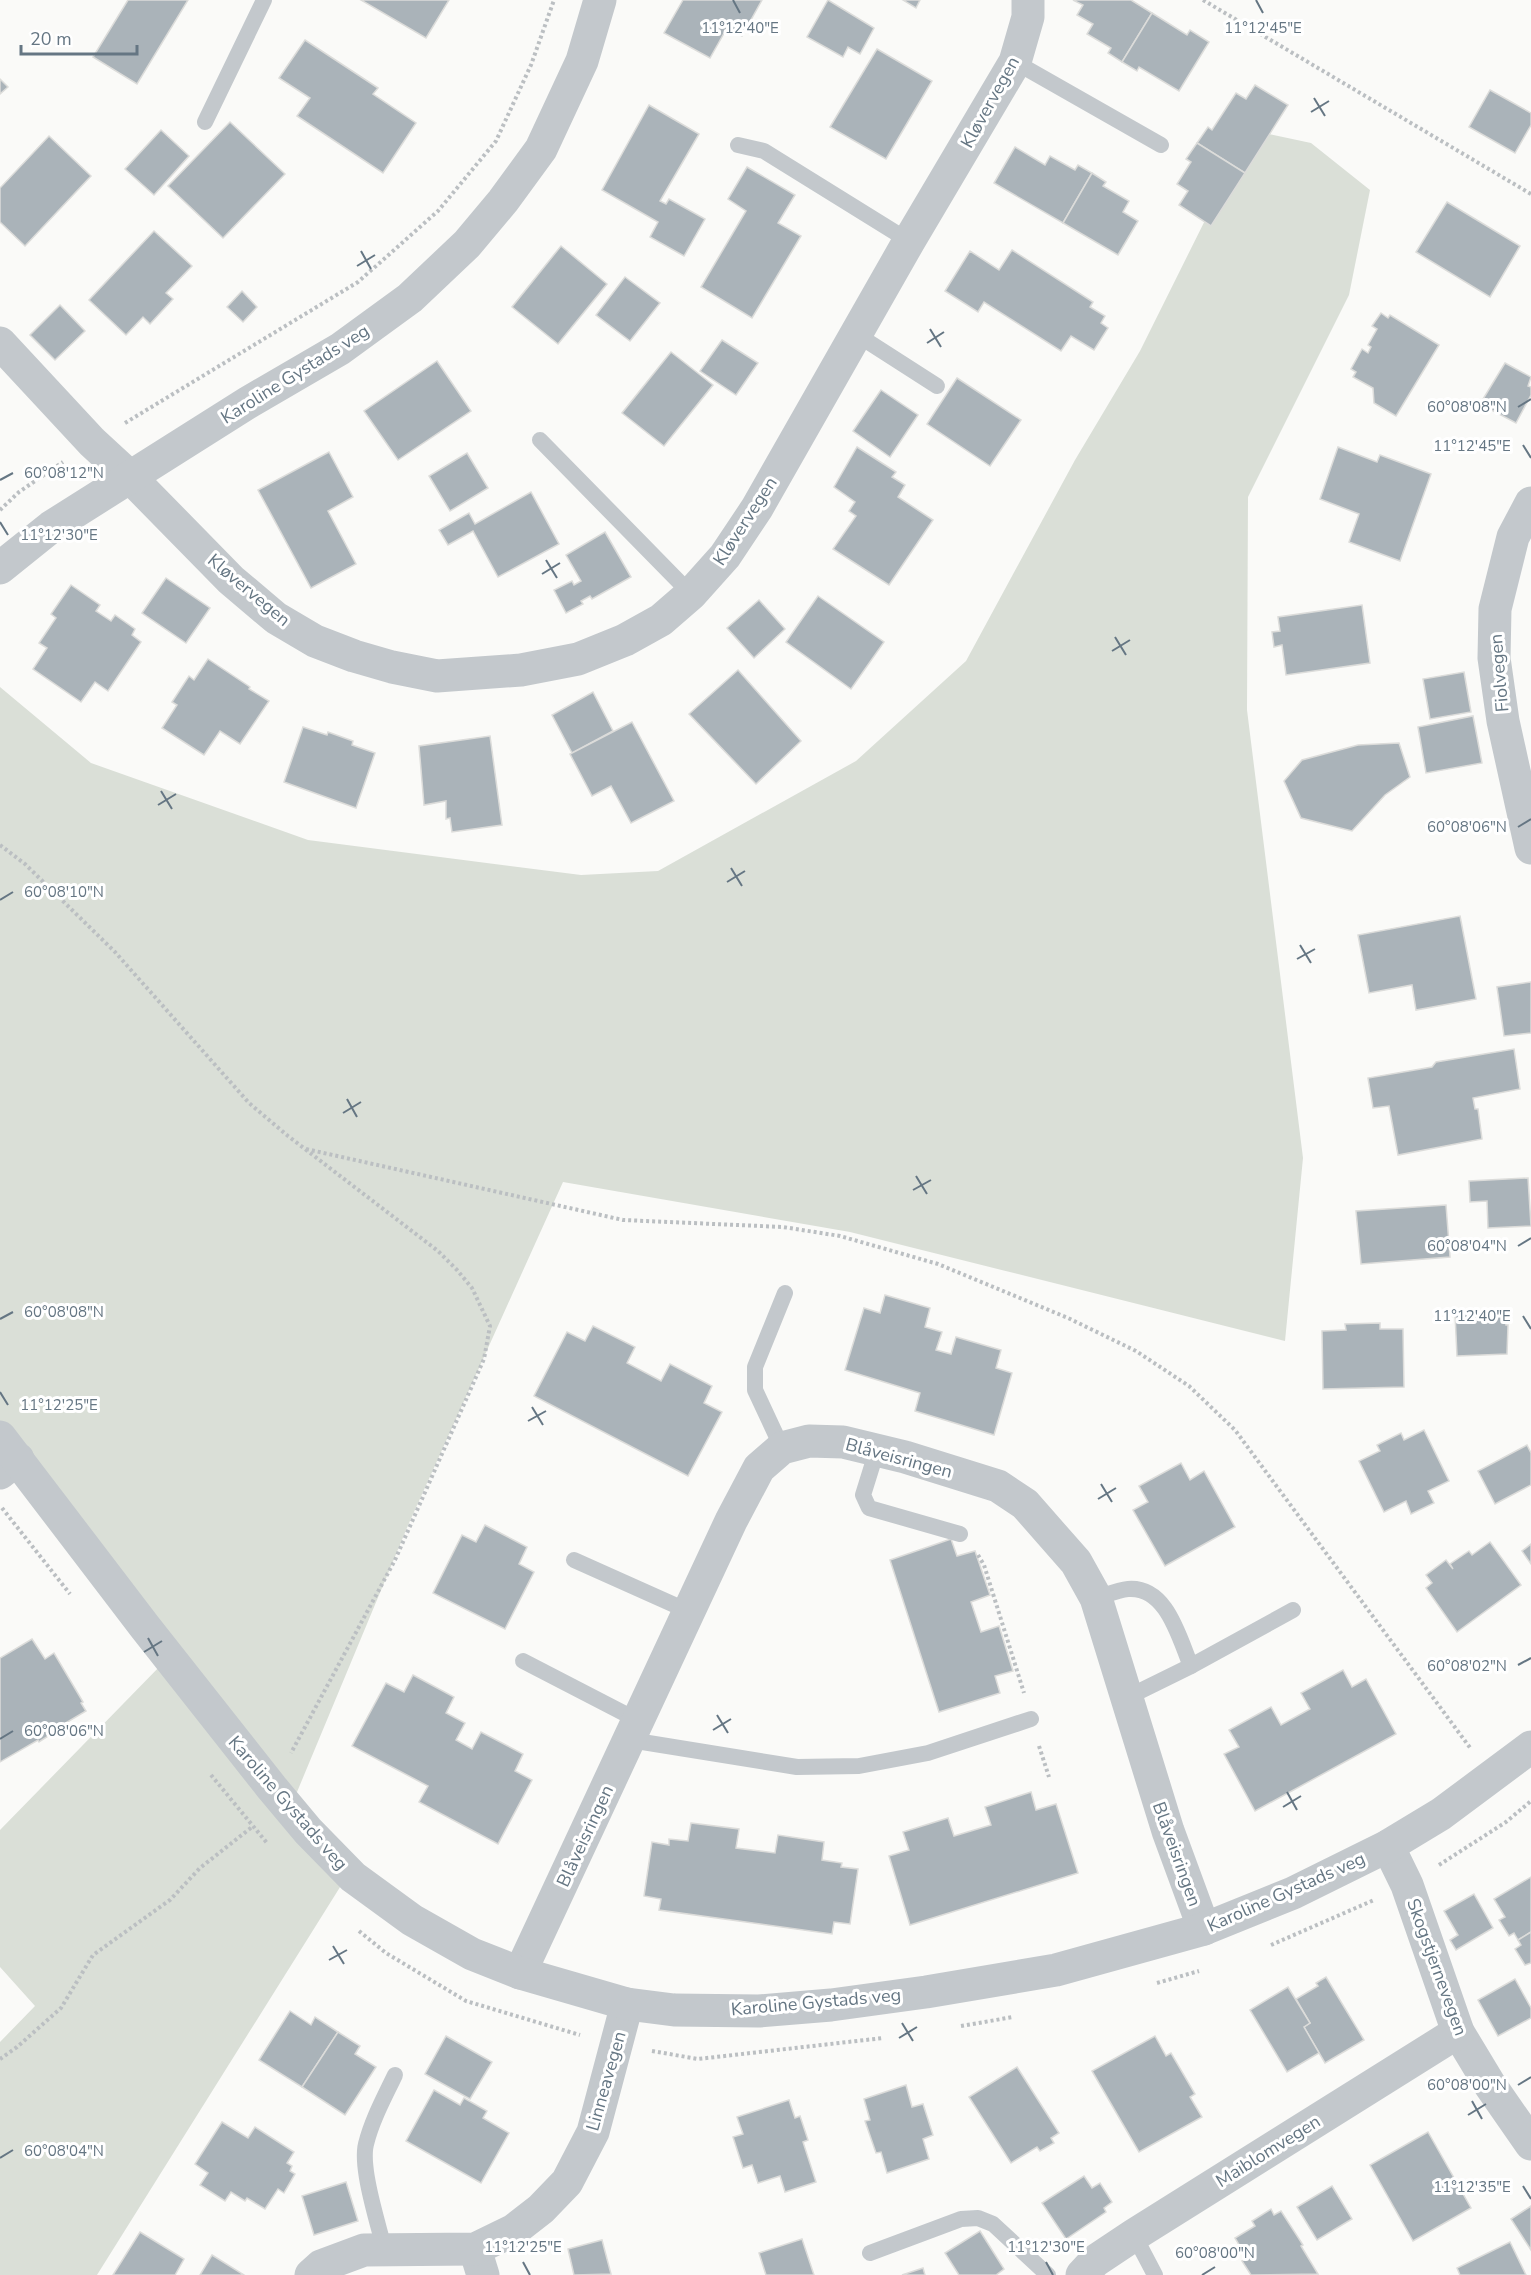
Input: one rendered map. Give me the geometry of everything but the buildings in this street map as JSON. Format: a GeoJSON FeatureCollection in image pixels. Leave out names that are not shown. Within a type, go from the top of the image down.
{"type":"FeatureCollection","features":[{"type":"Feature","properties":{"kind":"street","name":"Karoline Gystads veg"},"geometry":{"type":"LineString","coordinates":[[0,568],[51,526],[249,402],[340,349],[410,298],[466,244],[541,149],[582,61],[600,0]]}},
{"type":"Feature","properties":{"kind":"street","name":"Kløvervegen"},"geometry":{"type":"LineString","coordinates":[[0,343],[92,442],[130,477],[231,580],[276,618],[315,641],[392,667],[437,676],[521,670],[578,659],[625,640],[661,620],[691,594],[725,556],[757,508],[909,241],[1015,62],[1028,17],[1028,0]]}},
{"type":"Feature","properties":{"kind":"street","name":"Fiolvegen"},"geometry":{"type":"LineString","coordinates":[[1531,503],[1513,537],[1495,609],[1494,657],[1503,721],[1531,848]]}},
{"type":"Feature","properties":{"kind":"street","name":"Blåveisringen"},"geometry":{"type":"LineString","coordinates":[[520,1973],[635,1730],[730,1521],[759,1468],[782,1448],[809,1441],[843,1442],[877,1450],[998,1486],[1025,1504],[1076,1562],[1096,1598],[1168,1831],[1204,1929]]}},
{"type":"Feature","properties":{"kind":"street","name":"Karoline Gystads veg"},"geometry":{"type":"LineString","coordinates":[[6,1456],[272,1788],[308,1831],[353,1877],[412,1920],[472,1953],[520,1973],[627,2004],[674,2010],[759,2011],[842,2004],[1056,1970],[1204,1929],[1293,1893],[1388,1846],[1441,1814],[1531,1747]]}},
{"type":"Feature","properties":{"kind":"street","name":"Skogstjernevegen"},"geometry":{"type":"LineString","coordinates":[[1388,1846],[1407,1885],[1458,2032],[1490,2085],[1531,2144]]}},
{"type":"Feature","properties":{"kind":"street","name":"Linneavegen"},"geometry":{"type":"LineString","coordinates":[[311,2275],[321,2266],[364,2250],[384,2248],[479,2262],[541,2209],[567,2182],[593,2132],[627,2004]]}},
{"type":"Feature","properties":{"kind":"street","name":"Maiblomvegen"},"geometry":{"type":"LineString","coordinates":[[1082,2275],[1095,2262],[1134,2235],[1458,2032]]}},
{"type":"Feature","properties":{"kind":"lane"},"geometry":{"type":"LineString","coordinates":[[205,122],[264,0]]}},
{"type":"Feature","properties":{"kind":"lane"},"geometry":{"type":"LineString","coordinates":[[1015,62],[1161,145]]}},
{"type":"Feature","properties":{"kind":"lane"},"geometry":{"type":"LineString","coordinates":[[738,145],[764,151],[909,241]]}},
{"type":"Feature","properties":{"kind":"lane"},"geometry":{"type":"LineString","coordinates":[[856,334],[937,386]]}},
{"type":"Feature","properties":{"kind":"lane"},"geometry":{"type":"LineString","coordinates":[[540,440],[691,594]]}},
{"type":"Feature","properties":{"kind":"lane"},"geometry":{"type":"LineString","coordinates":[[782,1448],[755,1390],[755,1367],[784,1293]]}},
{"type":"Feature","properties":{"kind":"lane"},"geometry":{"type":"LineString","coordinates":[[877,1450],[863,1495],[869,1508],[960,1534]]}},
{"type":"Feature","properties":{"kind":"lane"},"geometry":{"type":"LineString","coordinates":[[574,1560],[688,1611]]}},
{"type":"Feature","properties":{"kind":"lane"},"geometry":{"type":"LineString","coordinates":[[1096,1598],[1127,1589],[1143,1590],[1152,1594],[1164,1607],[1191,1666]]}},
{"type":"Feature","properties":{"kind":"lane"},"geometry":{"type":"LineString","coordinates":[[1126,1698],[1191,1666],[1293,1610]]}},
{"type":"Feature","properties":{"kind":"lane"},"geometry":{"type":"LineString","coordinates":[[523,1661],[635,1730],[797,1767],[859,1766],[928,1753],[1031,1719]]}},
{"type":"Feature","properties":{"kind":"lane"},"geometry":{"type":"LineString","coordinates":[[384,2248],[365,2164],[366,2146],[394,2076]]}},
{"type":"Feature","properties":{"kind":"lane"},"geometry":{"type":"LineString","coordinates":[[870,2253],[961,2219],[978,2218],[993,2224],[1048,2275]]}},
{"type":"Feature","properties":{"kind":"lane"},"geometry":{"type":"LineString","coordinates":[[1134,2235],[1155,2275]]}},
{"type":"Feature","properties":{"kind":"path"},"geometry":{"type":"LineString","coordinates":[[0,510],[19,492],[92,442],[358,282],[438,212],[496,141],[531,65],[554,0]]}},
{"type":"Feature","properties":{"kind":"path"},"geometry":{"type":"LineString","coordinates":[[1203,0],[1531,194]]}},
{"type":"Feature","properties":{"kind":"path"},"geometry":{"type":"LineString","coordinates":[[0,845],[25,864],[115,952],[249,1103],[438,1251],[472,1288],[490,1326],[484,1359],[395,1560],[272,1788]]}},
{"type":"Feature","properties":{"kind":"path"},"geometry":{"type":"LineString","coordinates":[[306,1149],[622,1220],[783,1227],[840,1236],[938,1264],[1068,1318],[1136,1351],[1189,1386],[1235,1430],[1492,1778]]}},
{"type":"Feature","properties":{"kind":"path"},"geometry":{"type":"LineString","coordinates":[[0,1505],[72,1597]]}},
{"type":"Feature","properties":{"kind":"path"},"geometry":{"type":"LineString","coordinates":[[960,1534],[971,1541],[984,1565],[1049,1777]]}},
{"type":"Feature","properties":{"kind":"path"},"geometry":{"type":"LineString","coordinates":[[209,1773],[267,1844]]}},
{"type":"Feature","properties":{"kind":"path"},"geometry":{"type":"LineString","coordinates":[[1263,1948],[1407,1885],[1506,1822],[1531,1801]]}},
{"type":"Feature","properties":{"kind":"path"},"geometry":{"type":"LineString","coordinates":[[0,2059],[61,2008],[93,1955],[170,1900],[200,1868],[252,1827]]}},
{"type":"Feature","properties":{"kind":"path"},"geometry":{"type":"LineString","coordinates":[[359,1930],[386,1953],[466,2001],[616,2046],[698,2059],[886,2037]]}},
{"type":"Feature","properties":{"kind":"path"},"geometry":{"type":"LineString","coordinates":[[1152,1984],[1208,1968]]}},
{"type":"Feature","properties":{"kind":"path"},"geometry":{"type":"LineString","coordinates":[[954,2027],[1020,2016]]}},
{"type":"Feature","properties":{"kind":"shaded area"},"geometry":{"type":"Polygon","coordinates":[[[1250,130],[1311,143],[1370,190],[1349,295],[1248,497],[1247,710],[1303,1158],[1285,1341],[850,1232],[563,1182],[409,1523],[292,1804],[357,1860],[97,2275],[0,2275],[0,2042],[35,2006],[0,1967],[0,1830],[163,1663],[0,1451],[0,687],[91,763],[308,840],[581,875],[658,871],[856,761],[966,661],[1075,460],[1140,351],[1250,130]]]}}]}
